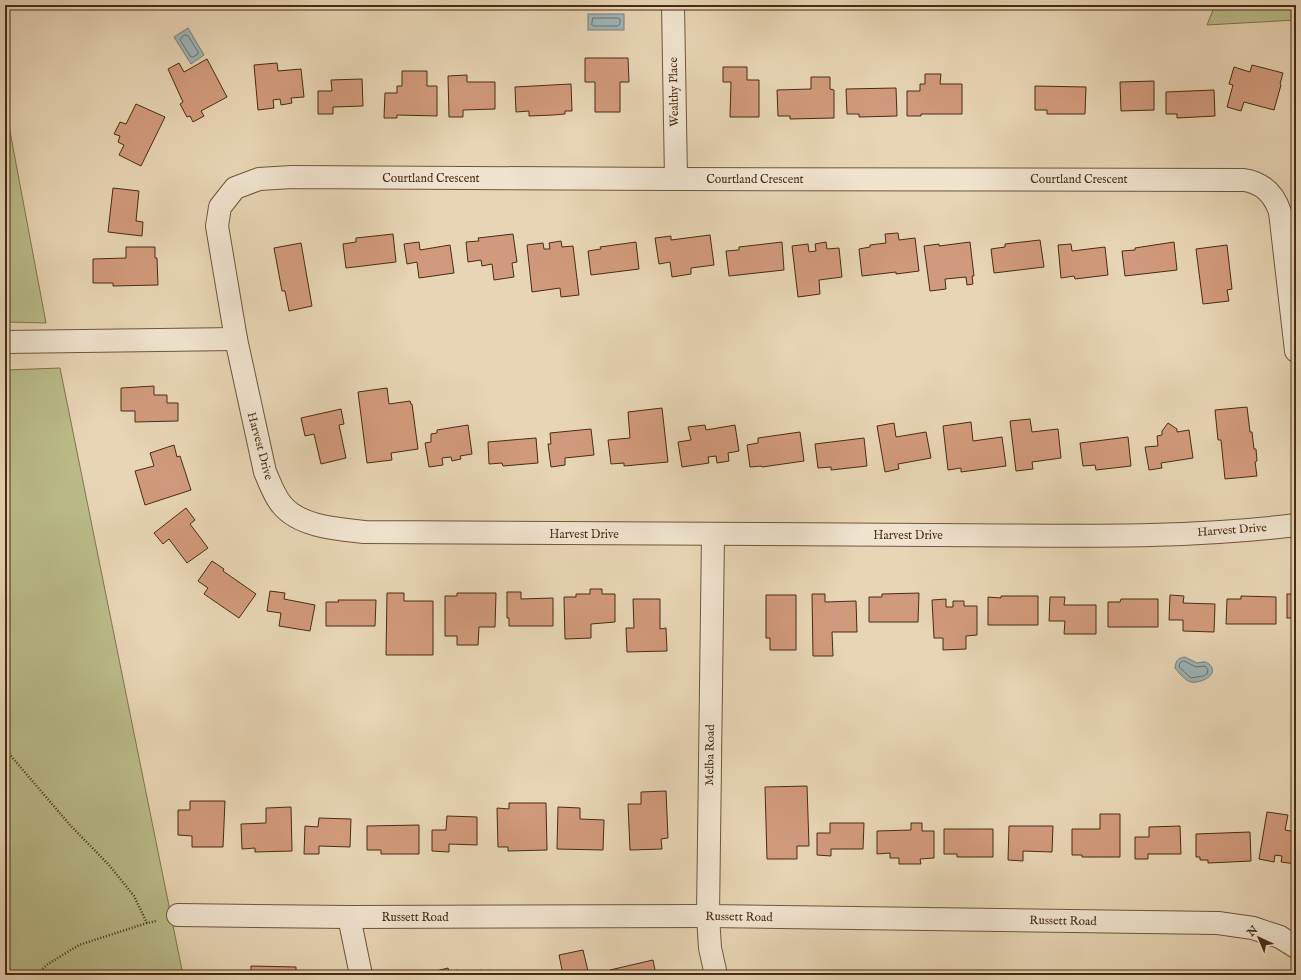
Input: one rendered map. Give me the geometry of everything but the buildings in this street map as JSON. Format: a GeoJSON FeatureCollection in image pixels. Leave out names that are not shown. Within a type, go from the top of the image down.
{"type":"FeatureCollection","features":[{"type":"Feature","properties":{"kind":"street","name":"Wealthy Place"},"geometry":{"type":"LineString","coordinates":[[673,5],[676,180]]}},
{"type":"Feature","properties":{"kind":"street","name":"Courtland Crescent"},"geometry":{"type":"LineString","coordinates":[[236,339],[217,226],[220,207],[235,188],[259,179],[300,177],[676,180],[1244,180],[1252,181],[1270,192],[1278,205],[1296,351]]}},
{"type":"Feature","properties":{"kind":"street"},"geometry":{"type":"LineString","coordinates":[[5,342],[236,339]]}},
{"type":"Feature","properties":{"kind":"street","name":"Harvest Drive"},"geometry":{"type":"LineString","coordinates":[[236,339],[265,472],[273,491],[282,505],[293,516],[324,528],[364,532],[713,535],[1145,535],[1254,530],[1296,525]]}},
{"type":"Feature","properties":{"kind":"street","name":"Melba Road"},"geometry":{"type":"LineString","coordinates":[[713,535],[708,916],[710,948],[716,975]]}},
{"type":"Feature","properties":{"kind":"street","name":"Russett Road"},"geometry":{"type":"LineString","coordinates":[[178,915],[349,917],[708,916],[1218,923],[1253,928],[1280,937],[1296,947]]}},
{"type":"Feature","properties":{"kind":"street"},"geometry":{"type":"LineString","coordinates":[[349,917],[361,975]]}},
{"type":"Feature","properties":{"kind":"path"},"geometry":{"type":"LineString","coordinates":[[5,748],[70,825],[109,865],[134,896],[147,923]]}},
{"type":"Feature","properties":{"kind":"path"},"geometry":{"type":"LineString","coordinates":[[36,975],[48,964],[79,945],[147,923],[178,915]]}},
{"type":"Feature","properties":{"kind":"green space"},"geometry":{"type":"Polygon","coordinates":[[[1215,5],[1296,5],[1296,20],[1207,25],[1215,5]]]}},
{"type":"Feature","properties":{"kind":"green space"},"geometry":{"type":"Polygon","coordinates":[[[5,105],[46,323],[5,322],[5,105]]]}},
{"type":"Feature","properties":{"kind":"green space"},"geometry":{"type":"Polygon","coordinates":[[[60,368],[183,975],[5,975],[5,370],[60,368]]]}},
{"type":"Feature","properties":{"kind":"water"},"geometry":{"type":"Polygon","coordinates":[[[588,14],[624,14],[624,30],[588,30],[588,14]]]}},
{"type":"Feature","properties":{"kind":"water"},"geometry":{"type":"Polygon","coordinates":[[[188,28],[204,55],[191,64],[174,37],[188,28]]]}},
{"type":"Feature","properties":{"kind":"water"},"geometry":{"type":"Polygon","coordinates":[[[1185,657],[1197,663],[1204,662],[1209,664],[1212,668],[1211,675],[1199,682],[1191,682],[1187,680],[1175,668],[1177,660],[1185,657]]]}}]}
